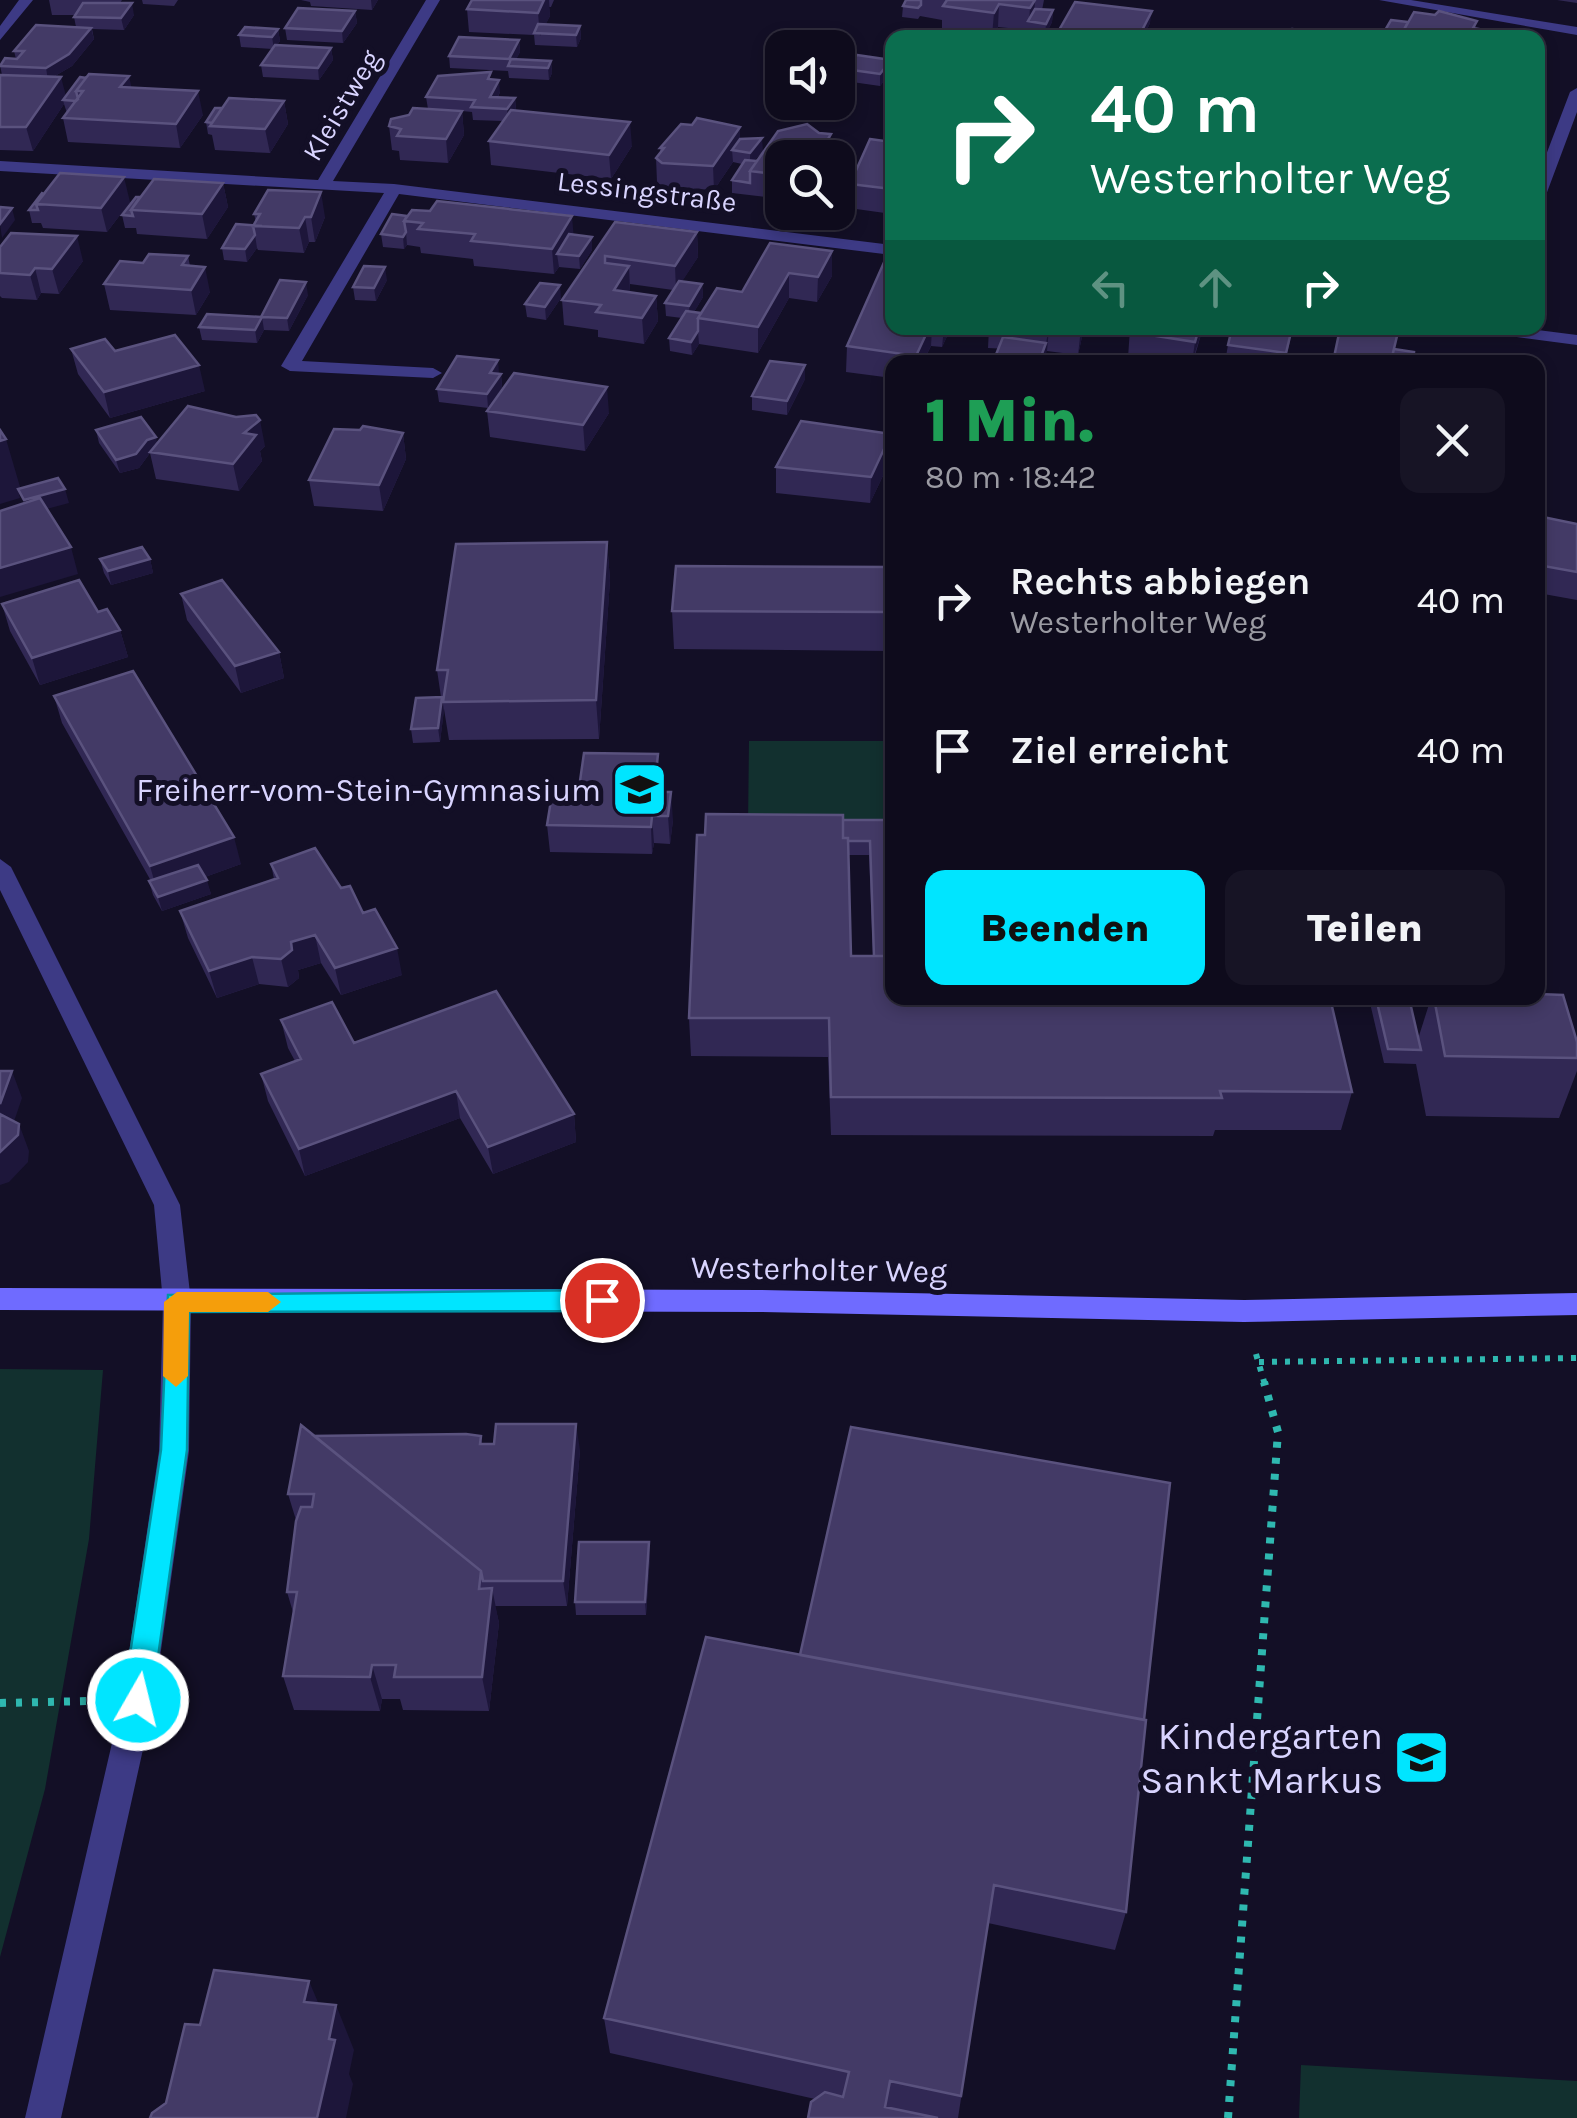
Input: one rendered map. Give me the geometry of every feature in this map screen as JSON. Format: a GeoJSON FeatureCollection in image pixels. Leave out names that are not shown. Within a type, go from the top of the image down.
{"type":"FeatureCollection","features":[{"type":"Feature","properties":{"kind":"street"},"geometry":{"type":"LineString","coordinates":[[0,36],[26,0]]}},
{"type":"Feature","properties":{"kind":"street","name":"Kleistweg"},"geometry":{"type":"LineString","coordinates":[[323,185],[433,0]]}},
{"type":"Feature","properties":{"kind":"street"},"geometry":{"type":"LineString","coordinates":[[1386,0],[1577,31]]}},
{"type":"Feature","properties":{"kind":"street"},"geometry":{"type":"LineString","coordinates":[[1545,176],[1577,92]]}},
{"type":"Feature","properties":{"kind":"street","name":"Lessingstraße"},"geometry":{"type":"LineString","coordinates":[[0,166],[394,190],[885,249]]}},
{"type":"Feature","properties":{"kind":"street"},"geometry":{"type":"LineString","coordinates":[[394,190],[290,366],[433,373]]}},
{"type":"Feature","properties":{"kind":"street"},"geometry":{"type":"LineString","coordinates":[[1545,335],[1577,340]]}},
{"type":"Feature","properties":{"kind":"street"},"geometry":{"type":"LineString","coordinates":[[0,867],[168,1205],[177,1302],[174,1450],[138,1700],[43,2118]]}},
{"type":"Feature","properties":{"kind":"street","name":"Westerholter Weg"},"geometry":{"type":"LineString","coordinates":[[0,1298],[177,1302],[759,1301],[1244,1311],[1577,1304]]}},
{"type":"Feature","properties":{"kind":"path"},"geometry":{"type":"LineString","coordinates":[[1228,2118],[1278,1432],[1244,1311]]}},
{"type":"Feature","properties":{"kind":"path"},"geometry":{"type":"LineString","coordinates":[[1258,1362],[1577,1358]]}},
{"type":"Feature","properties":{"kind":"path"},"geometry":{"type":"LineString","coordinates":[[0,1703],[138,1700]]}},
{"type":"Feature","properties":{"kind":"green space"},"geometry":{"type":"Polygon","coordinates":[[[749,741],[885,741],[885,826],[748,826],[749,741]]]}},
{"type":"Feature","properties":{"kind":"green space"},"geometry":{"type":"Polygon","coordinates":[[[0,1369],[103,1370],[89,1539],[45,1789],[0,1957],[0,1369]]]}},
{"type":"Feature","properties":{"kind":"green space"},"geometry":{"type":"Polygon","coordinates":[[[1301,2065],[1577,2081],[1577,2118],[1299,2118],[1301,2065]]]}},
{"type":"Feature","properties":{"kind":"building"},"geometry":{"type":"Polygon","coordinates":[[[472,0],[544,0],[538,13],[467,9],[472,0]]]}},
{"type":"Feature","properties":{"kind":"building"},"geometry":{"type":"Polygon","coordinates":[[[906,0],[921,0],[921,5],[903,6],[906,0]]]}},
{"type":"Feature","properties":{"kind":"building"},"geometry":{"type":"Polygon","coordinates":[[[947,0],[1035,0],[1030,8],[999,4],[994,13],[943,6],[947,0]]]}},
{"type":"Feature","properties":{"kind":"building"},"geometry":{"type":"Polygon","coordinates":[[[1075,2],[1152,11],[1142,30],[1059,30],[1075,2]]]}},
{"type":"Feature","properties":{"kind":"building"},"geometry":{"type":"Polygon","coordinates":[[[83,3],[132,3],[121,18],[74,17],[83,3]]]}},
{"type":"Feature","properties":{"kind":"building"},"geometry":{"type":"Polygon","coordinates":[[[298,8],[355,11],[342,31],[285,28],[298,8]]]}},
{"type":"Feature","properties":{"kind":"building"},"geometry":{"type":"Polygon","coordinates":[[[1035,9],[1053,10],[1046,24],[1028,21],[1035,9]]]}},
{"type":"Feature","properties":{"kind":"building"},"geometry":{"type":"Polygon","coordinates":[[[1439,11],[1477,21],[1473,28],[1484,30],[1404,30],[1414,12],[1435,15],[1439,11]]]}},
{"type":"Feature","properties":{"kind":"building"},"geometry":{"type":"Polygon","coordinates":[[[1391,20],[1408,22],[1404,30],[1385,30],[1391,20]]]}},
{"type":"Feature","properties":{"kind":"building"},"geometry":{"type":"Polygon","coordinates":[[[538,24],[580,26],[576,35],[534,33],[538,24]]]}},
{"type":"Feature","properties":{"kind":"building"},"geometry":{"type":"Polygon","coordinates":[[[36,25],[91,28],[69,54],[46,68],[0,66],[5,58],[17,59],[24,51],[14,51],[36,25]]]}},
{"type":"Feature","properties":{"kind":"building"},"geometry":{"type":"Polygon","coordinates":[[[245,27],[278,29],[272,37],[239,35],[245,27]]]}},
{"type":"Feature","properties":{"kind":"building"},"geometry":{"type":"Polygon","coordinates":[[[459,37],[519,40],[509,59],[449,56],[459,37]]]}},
{"type":"Feature","properties":{"kind":"building"},"geometry":{"type":"Polygon","coordinates":[[[275,45],[331,48],[318,68],[261,65],[275,45]]]}},
{"type":"Feature","properties":{"kind":"building"},"geometry":{"type":"Polygon","coordinates":[[[855,57],[885,59],[880,74],[855,70],[855,57]]]}},
{"type":"Feature","properties":{"kind":"building"},"geometry":{"type":"Polygon","coordinates":[[[511,59],[551,61],[548,68],[508,66],[511,59]]]}},
{"type":"Feature","properties":{"kind":"building"},"geometry":{"type":"Polygon","coordinates":[[[491,72],[488,79],[499,80],[490,97],[515,98],[507,109],[471,107],[475,100],[426,97],[438,76],[491,72]]]}},
{"type":"Feature","properties":{"kind":"building"},"geometry":{"type":"Polygon","coordinates":[[[89,74],[129,76],[120,87],[198,91],[176,124],[63,118],[83,91],[76,91],[89,74]]]}},
{"type":"Feature","properties":{"kind":"building"},"geometry":{"type":"Polygon","coordinates":[[[0,75],[61,77],[26,127],[0,127],[0,75]]]}},
{"type":"Feature","properties":{"kind":"building"},"geometry":{"type":"Polygon","coordinates":[[[80,77],[86,78],[76,91],[78,99],[63,100],[80,77]]]}},
{"type":"Feature","properties":{"kind":"building"},"geometry":{"type":"Polygon","coordinates":[[[229,98],[284,101],[265,129],[210,126],[229,98]]]}},
{"type":"Feature","properties":{"kind":"building"},"geometry":{"type":"Polygon","coordinates":[[[215,108],[222,108],[212,123],[206,122],[215,108]]]}},
{"type":"Feature","properties":{"kind":"building"},"geometry":{"type":"Polygon","coordinates":[[[413,108],[462,111],[446,139],[397,136],[401,129],[389,126],[391,119],[409,115],[413,108]]]}},
{"type":"Feature","properties":{"kind":"building"},"geometry":{"type":"Polygon","coordinates":[[[511,110],[630,122],[609,155],[489,141],[511,110]]]}},
{"type":"Feature","properties":{"kind":"building"},"geometry":{"type":"Polygon","coordinates":[[[697,118],[740,127],[713,166],[662,163],[656,158],[681,124],[692,125],[697,118]]]}},
{"type":"Feature","properties":{"kind":"building"},"geometry":{"type":"Polygon","coordinates":[[[807,124],[819,133],[831,134],[828,140],[772,140],[778,131],[807,124]]]}},
{"type":"Feature","properties":{"kind":"building"},"geometry":{"type":"Polygon","coordinates":[[[762,138],[750,153],[732,150],[740,139],[762,138]]]}},
{"type":"Feature","properties":{"kind":"building"},"geometry":{"type":"Polygon","coordinates":[[[870,139],[885,141],[885,188],[855,185],[855,173],[870,139]]]}},
{"type":"Feature","properties":{"kind":"building"},"geometry":{"type":"Polygon","coordinates":[[[765,150],[765,173],[750,171],[765,150]]]}},
{"type":"Feature","properties":{"kind":"building"},"geometry":{"type":"Polygon","coordinates":[[[745,160],[757,161],[750,171],[750,183],[732,180],[745,160]]]}},
{"type":"Feature","properties":{"kind":"building"},"geometry":{"type":"Polygon","coordinates":[[[60,173],[124,177],[101,208],[36,204],[60,173]]]}},
{"type":"Feature","properties":{"kind":"building"},"geometry":{"type":"Polygon","coordinates":[[[154,179],[223,183],[202,214],[131,210],[154,179]]]}},
{"type":"Feature","properties":{"kind":"building"},"geometry":{"type":"Polygon","coordinates":[[[268,190],[321,192],[311,217],[305,217],[299,228],[253,226],[260,214],[254,214],[268,190]]]}},
{"type":"Feature","properties":{"kind":"building"},"geometry":{"type":"Polygon","coordinates":[[[140,197],[131,210],[133,216],[122,215],[140,197]]]}},
{"type":"Feature","properties":{"kind":"building"},"geometry":{"type":"Polygon","coordinates":[[[437,201],[572,216],[552,249],[471,241],[475,234],[418,229],[423,223],[404,221],[412,210],[430,211],[437,201]]]}},
{"type":"Feature","properties":{"kind":"building"},"geometry":{"type":"Polygon","coordinates":[[[0,207],[12,208],[0,224],[0,207]]]}},
{"type":"Feature","properties":{"kind":"building"},"geometry":{"type":"Polygon","coordinates":[[[392,214],[407,216],[403,237],[381,234],[392,214]]]}},
{"type":"Feature","properties":{"kind":"building"},"geometry":{"type":"Polygon","coordinates":[[[615,222],[697,232],[675,266],[605,256],[605,263],[629,266],[614,290],[656,296],[642,318],[596,312],[601,305],[562,300],[615,222]]]}},
{"type":"Feature","properties":{"kind":"building"},"geometry":{"type":"Polygon","coordinates":[[[236,224],[262,226],[253,226],[255,235],[245,249],[222,248],[236,224]]]}},
{"type":"Feature","properties":{"kind":"building"},"geometry":{"type":"Polygon","coordinates":[[[11,233],[77,236],[52,269],[35,268],[30,275],[0,273],[0,247],[11,233]]]}},
{"type":"Feature","properties":{"kind":"building"},"geometry":{"type":"Polygon","coordinates":[[[569,234],[592,237],[579,256],[557,254],[569,234]]]}},
{"type":"Feature","properties":{"kind":"building"},"geometry":{"type":"Polygon","coordinates":[[[770,243],[832,251],[818,277],[789,273],[758,327],[698,318],[717,288],[742,292],[770,243]]]}},
{"type":"Feature","properties":{"kind":"building"},"geometry":{"type":"Polygon","coordinates":[[[149,254],[188,256],[182,265],[205,267],[191,290],[104,284],[120,261],[143,263],[149,254]]]}},
{"type":"Feature","properties":{"kind":"building"},"geometry":{"type":"Polygon","coordinates":[[[885,260],[885,335],[926,335],[916,355],[847,346],[885,260]]]}},
{"type":"Feature","properties":{"kind":"building"},"geometry":{"type":"Polygon","coordinates":[[[364,266],[385,267],[374,288],[353,287],[364,266]]]}},
{"type":"Feature","properties":{"kind":"building"},"geometry":{"type":"Polygon","coordinates":[[[280,280],[306,282],[287,318],[262,317],[255,330],[199,327],[207,314],[261,317],[280,280]]]}},
{"type":"Feature","properties":{"kind":"building"},"geometry":{"type":"Polygon","coordinates":[[[679,281],[702,284],[689,306],[665,303],[679,281]]]}},
{"type":"Feature","properties":{"kind":"building"},"geometry":{"type":"Polygon","coordinates":[[[540,283],[560,285],[545,307],[525,304],[540,283]]]}},
{"type":"Feature","properties":{"kind":"building"},"geometry":{"type":"Polygon","coordinates":[[[686,311],[701,313],[698,331],[691,342],[669,338],[686,311]]]}},
{"type":"Feature","properties":{"kind":"building"},"geometry":{"type":"Polygon","coordinates":[[[175,335],[199,365],[104,392],[71,349],[105,339],[115,351],[175,335]]]}},
{"type":"Feature","properties":{"kind":"building"},"geometry":{"type":"Polygon","coordinates":[[[1150,335],[1197,335],[1195,342],[1150,335]]]}},
{"type":"Feature","properties":{"kind":"building"},"geometry":{"type":"Polygon","coordinates":[[[1230,335],[1290,335],[1286,353],[1228,345],[1230,335]]]}},
{"type":"Feature","properties":{"kind":"building"},"geometry":{"type":"Polygon","coordinates":[[[1339,335],[1397,336],[1392,355],[1334,355],[1339,335]]]}},
{"type":"Feature","properties":{"kind":"building"},"geometry":{"type":"Polygon","coordinates":[[[1003,337],[1046,343],[1042,355],[996,355],[1003,337]]]}},
{"type":"Feature","properties":{"kind":"building"},"geometry":{"type":"Polygon","coordinates":[[[1394,349],[1414,352],[1414,355],[1392,355],[1394,349]]]}},
{"type":"Feature","properties":{"kind":"building"},"geometry":{"type":"Polygon","coordinates":[[[457,356],[498,360],[490,373],[501,374],[487,394],[437,389],[457,356]]]}},
{"type":"Feature","properties":{"kind":"building"},"geometry":{"type":"Polygon","coordinates":[[[770,361],[805,365],[787,401],[752,396],[770,361]]]}},
{"type":"Feature","properties":{"kind":"building"},"geometry":{"type":"Polygon","coordinates":[[[514,373],[607,387],[583,425],[487,411],[514,373]]]}},
{"type":"Feature","properties":{"kind":"building"},"geometry":{"type":"Polygon","coordinates":[[[188,406],[236,417],[256,415],[260,420],[244,433],[256,435],[233,464],[150,452],[188,406]]]}},
{"type":"Feature","properties":{"kind":"building"},"geometry":{"type":"Polygon","coordinates":[[[141,417],[156,437],[147,440],[136,454],[116,460],[96,430],[141,417]]]}},
{"type":"Feature","properties":{"kind":"building"},"geometry":{"type":"Polygon","coordinates":[[[801,421],[885,433],[885,447],[871,477],[776,467],[801,421]]]}},
{"type":"Feature","properties":{"kind":"building"},"geometry":{"type":"Polygon","coordinates":[[[363,426],[403,433],[379,485],[309,480],[334,429],[360,430],[363,426]]]}},
{"type":"Feature","properties":{"kind":"building"},"geometry":{"type":"Polygon","coordinates":[[[58,478],[65,489],[24,500],[18,489],[58,478]]]}},
{"type":"Feature","properties":{"kind":"building"},"geometry":{"type":"Polygon","coordinates":[[[40,498],[71,547],[0,568],[0,511],[40,498]]]}},
{"type":"Feature","properties":{"kind":"building"},"geometry":{"type":"Polygon","coordinates":[[[1545,517],[1577,524],[1577,572],[1545,566],[1545,517]]]}},
{"type":"Feature","properties":{"kind":"building"},"geometry":{"type":"Polygon","coordinates":[[[607,542],[596,700],[443,702],[448,670],[437,670],[456,544],[607,542]]]}},
{"type":"Feature","properties":{"kind":"building"},"geometry":{"type":"Polygon","coordinates":[[[142,547],[150,559],[108,571],[100,559],[142,547]]]}},
{"type":"Feature","properties":{"kind":"building"},"geometry":{"type":"Polygon","coordinates":[[[676,566],[885,567],[885,612],[672,611],[676,566]]]}},
{"type":"Feature","properties":{"kind":"building"},"geometry":{"type":"Polygon","coordinates":[[[79,580],[98,612],[107,609],[120,630],[32,658],[2,604],[79,580]]]}},
{"type":"Feature","properties":{"kind":"building"},"geometry":{"type":"Polygon","coordinates":[[[222,580],[279,652],[235,666],[181,594],[222,580]]]}},
{"type":"Feature","properties":{"kind":"building"},"geometry":{"type":"Polygon","coordinates":[[[133,671],[234,837],[150,866],[54,696],[133,671]]]}},
{"type":"Feature","properties":{"kind":"building"},"geometry":{"type":"Polygon","coordinates":[[[442,697],[438,728],[411,729],[416,698],[442,697]]]}},
{"type":"Feature","properties":{"kind":"building"},"geometry":{"type":"Polygon","coordinates":[[[584,753],[658,754],[654,792],[671,792],[668,816],[652,816],[651,827],[547,825],[552,794],[578,795],[584,753]]]}},
{"type":"Feature","properties":{"kind":"building"},"geometry":{"type":"Polygon","coordinates":[[[706,814],[843,815],[843,838],[848,838],[851,956],[885,956],[885,1005],[1332,1005],[1352,1092],[1220,1091],[1222,1098],[831,1097],[829,1018],[689,1018],[697,835],[705,835],[706,814]]]}},
{"type":"Feature","properties":{"kind":"building"},"geometry":{"type":"Polygon","coordinates":[[[843,820],[885,820],[885,956],[874,956],[870,841],[843,838],[843,820]]]}},
{"type":"Feature","properties":{"kind":"building"},"geometry":{"type":"Polygon","coordinates":[[[315,848],[341,888],[350,886],[363,913],[375,909],[397,948],[335,968],[315,935],[291,942],[292,950],[281,959],[252,957],[209,971],[180,911],[278,878],[271,864],[315,848]]]}},
{"type":"Feature","properties":{"kind":"building"},"geometry":{"type":"Polygon","coordinates":[[[198,865],[207,880],[158,897],[149,881],[198,865]]]}},
{"type":"Feature","properties":{"kind":"building"},"geometry":{"type":"Polygon","coordinates":[[[496,991],[574,1114],[488,1147],[456,1091],[299,1149],[261,1074],[301,1059],[281,1020],[332,1002],[354,1043],[496,991]]]}},
{"type":"Feature","properties":{"kind":"building"},"geometry":{"type":"Polygon","coordinates":[[[1545,994],[1563,995],[1577,1042],[1577,1058],[1445,1056],[1435,1005],[1545,1005],[1545,994]]]}},
{"type":"Feature","properties":{"kind":"building"},"geometry":{"type":"Polygon","coordinates":[[[1378,1005],[1411,1005],[1421,1050],[1388,1049],[1378,1005]]]}},
{"type":"Feature","properties":{"kind":"building"},"geometry":{"type":"Polygon","coordinates":[[[0,1071],[12,1071],[0,1104],[0,1071]]]}},
{"type":"Feature","properties":{"kind":"building"},"geometry":{"type":"Polygon","coordinates":[[[0,1114],[19,1124],[18,1135],[0,1152],[0,1114]]]}},
{"type":"Feature","properties":{"kind":"building"},"geometry":{"type":"Polygon","coordinates":[[[496,1424],[576,1424],[563,1581],[483,1581],[481,1571],[314,1436],[466,1434],[481,1436],[480,1444],[494,1444],[496,1424]]]}},
{"type":"Feature","properties":{"kind":"building"},"geometry":{"type":"Polygon","coordinates":[[[301,1425],[481,1571],[479,1589],[492,1588],[482,1677],[394,1677],[396,1665],[372,1665],[370,1677],[283,1676],[297,1592],[287,1592],[296,1521],[301,1507],[312,1507],[314,1494],[288,1494],[301,1425]]]}},
{"type":"Feature","properties":{"kind":"building"},"geometry":{"type":"Polygon","coordinates":[[[851,1427],[1170,1483],[1144,1720],[800,1655],[851,1427]]]}},
{"type":"Feature","properties":{"kind":"building"},"geometry":{"type":"Polygon","coordinates":[[[579,1542],[649,1542],[645,1602],[575,1602],[579,1542]]]}},
{"type":"Feature","properties":{"kind":"building"},"geometry":{"type":"Polygon","coordinates":[[[706,1637],[1146,1720],[1126,1912],[994,1885],[961,2096],[890,2081],[885,2107],[938,2118],[808,2118],[811,2102],[825,2092],[843,2097],[849,2072],[604,2018],[706,1637]]]}},
{"type":"Feature","properties":{"kind":"building"},"geometry":{"type":"Polygon","coordinates":[[[214,1970],[309,1981],[304,2002],[336,2005],[329,2039],[335,2040],[317,2118],[150,2118],[166,2103],[185,2024],[200,2025],[214,1970]]]}},
{"type":"Feature","properties":{"kind":"slow traffic"},"geometry":{"type":"LineString","coordinates":[[176,1376],[177,1302],[268,1302]]}},
{"type":"Feature","properties":{"kind":"place","name":"Freiherr-vom-Stein-Gymnasium"},"geometry":{"type":"Point","coordinates":[640,790]}},
{"type":"Feature","properties":{"kind":"place","name":"Kindergarten Sankt Markus"},"geometry":{"type":"Point","coordinates":[1422,1758]}},
{"type":"Feature","properties":{"kind":"route"},"geometry":{"type":"LineString","coordinates":[[138,1700],[174,1450],[177,1302],[602,1300]]}}]}
